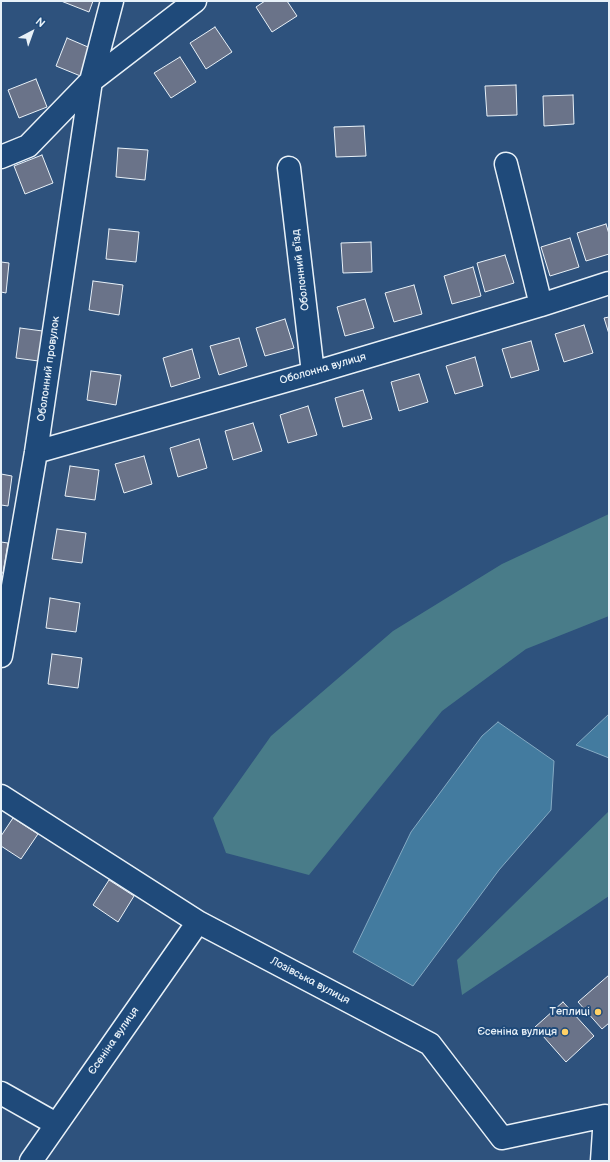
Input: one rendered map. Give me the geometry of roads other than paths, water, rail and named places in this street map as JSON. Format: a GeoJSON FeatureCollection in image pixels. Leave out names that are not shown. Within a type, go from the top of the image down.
{"type":"FeatureCollection","features":[{"type":"Feature","properties":{"kind":"street","name":"Оболонний провулок"},"geometry":{"type":"LineString","coordinates":[[1,656],[36,452],[91,81],[112,1]]}},
{"type":"Feature","properties":{"kind":"street"},"geometry":{"type":"LineString","coordinates":[[1,157],[28,146],[91,81],[195,1]]}},
{"type":"Feature","properties":{"kind":"street"},"geometry":{"type":"LineString","coordinates":[[506,164],[541,305]]}},
{"type":"Feature","properties":{"kind":"street","name":"Оболонний в’їзд"},"geometry":{"type":"LineString","coordinates":[[289,168],[313,373]]}},
{"type":"Feature","properties":{"kind":"street","name":"Оболонна вулиця"},"geometry":{"type":"LineString","coordinates":[[36,452],[313,373],[541,305],[609,282]]}},
{"type":"Feature","properties":{"kind":"street","name":"Лозівська вулиця"},"geometry":{"type":"LineString","coordinates":[[1,796],[198,922],[430,1044],[502,1138],[605,1116],[602,1161]]}},
{"type":"Feature","properties":{"kind":"street","name":"Єсеніна вулиця"},"geometry":{"type":"LineString","coordinates":[[31,1161],[198,922]]}},
{"type":"Feature","properties":{"kind":"street"},"geometry":{"type":"LineString","coordinates":[[1,1093],[56,1124]]}},
{"type":"Feature","properties":{"kind":"water"},"geometry":{"type":"Polygon","coordinates":[[[609,714],[609,758],[576,745],[609,714]]]}},
{"type":"Feature","properties":{"kind":"water"},"geometry":{"type":"Polygon","coordinates":[[[498,722],[554,761],[551,810],[499,870],[413,986],[353,952],[411,832],[482,736],[498,722]]]}},
{"type":"Feature","properties":{"kind":"place","name":"Теплиці"},"geometry":{"type":"Point","coordinates":[598,1012]}},
{"type":"Feature","properties":{"kind":"place","name":"Єсеніна вулиця"},"geometry":{"type":"Point","coordinates":[565,1032]}}]}
